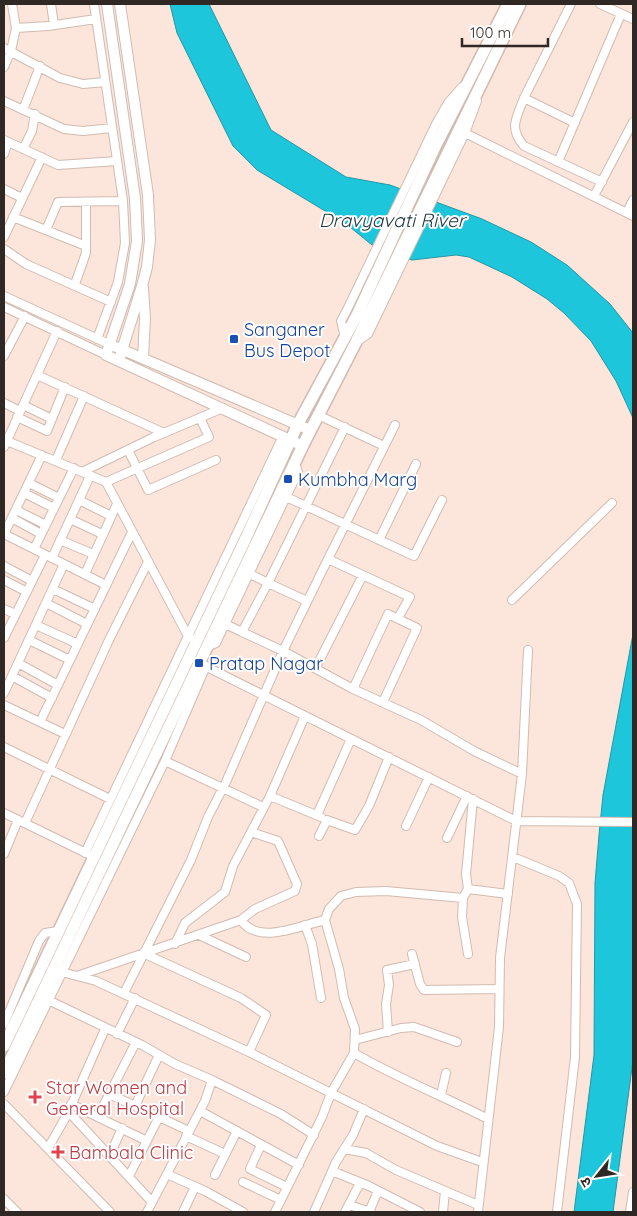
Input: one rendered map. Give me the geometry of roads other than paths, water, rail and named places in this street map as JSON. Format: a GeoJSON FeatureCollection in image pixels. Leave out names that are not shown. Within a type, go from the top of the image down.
{"type":"FeatureCollection","features":[{"type":"Feature","properties":{"kind":"highway"},"geometry":{"type":"LineString","coordinates":[[371,297],[436,145],[508,4]]}},
{"type":"Feature","properties":{"kind":"highway"},"geometry":{"type":"LineString","coordinates":[[4,1073],[45,999],[202,665],[206,647],[222,622],[284,496],[295,462],[371,297],[448,149],[476,100],[520,4]]}},
{"type":"Feature","properties":{"kind":"highway"},"geometry":{"type":"LineString","coordinates":[[4,1046],[58,931],[90,855],[192,638],[244,542],[287,438],[298,424],[351,339]]}},
{"type":"Feature","properties":{"kind":"main road"},"geometry":{"type":"LineString","coordinates":[[106,4],[135,198],[137,241],[134,266],[108,350]]}},
{"type":"Feature","properties":{"kind":"main road"},"geometry":{"type":"LineString","coordinates":[[119,360],[147,267],[150,240],[148,195],[120,4]]}},
{"type":"Feature","properties":{"kind":"main road"},"geometry":{"type":"LineString","coordinates":[[142,286],[145,310],[143,358]]}},
{"type":"Feature","properties":{"kind":"main road"},"geometry":{"type":"LineString","coordinates":[[108,350],[123,350],[310,430]]}},
{"type":"Feature","properties":{"kind":"main road"},"geometry":{"type":"LineString","coordinates":[[108,350],[119,360],[302,446]]}},
{"type":"Feature","properties":{"kind":"street"},"geometry":{"type":"LineString","coordinates":[[4,67],[7,50],[16,28],[12,4]]}},
{"type":"Feature","properties":{"kind":"street"},"geometry":{"type":"LineString","coordinates":[[51,4],[54,25]]}},
{"type":"Feature","properties":{"kind":"street"},"geometry":{"type":"LineString","coordinates":[[94,4],[123,200],[125,243],[122,266],[97,339]]}},
{"type":"Feature","properties":{"kind":"street"},"geometry":{"type":"LineString","coordinates":[[472,74],[448,103],[436,124],[341,321],[351,339],[368,334],[465,133],[476,100],[526,4]]}},
{"type":"Feature","properties":{"kind":"street"},"geometry":{"type":"LineString","coordinates":[[571,4],[524,98],[514,130],[515,136],[524,146],[602,182]]}},
{"type":"Feature","properties":{"kind":"street"},"geometry":{"type":"LineString","coordinates":[[600,4],[609,6],[633,19]]}},
{"type":"Feature","properties":{"kind":"street"},"geometry":{"type":"LineString","coordinates":[[558,162],[621,14]]}},
{"type":"Feature","properties":{"kind":"street"},"geometry":{"type":"LineString","coordinates":[[16,28],[96,19]]}},
{"type":"Feature","properties":{"kind":"street"},"geometry":{"type":"LineString","coordinates":[[7,50],[60,78],[83,84],[105,82]]}},
{"type":"Feature","properties":{"kind":"street"},"geometry":{"type":"LineString","coordinates":[[23,110],[40,66]]}},
{"type":"Feature","properties":{"kind":"street"},"geometry":{"type":"LineString","coordinates":[[524,98],[575,123]]}},
{"type":"Feature","properties":{"kind":"street"},"geometry":{"type":"LineString","coordinates":[[4,101],[64,129],[83,131],[112,128]]}},
{"type":"Feature","properties":{"kind":"street"},"geometry":{"type":"LineString","coordinates":[[23,149],[32,131],[35,114]]}},
{"type":"Feature","properties":{"kind":"street"},"geometry":{"type":"LineString","coordinates":[[594,196],[633,122]]}},
{"type":"Feature","properties":{"kind":"street"},"geometry":{"type":"LineString","coordinates":[[465,133],[630,214],[633,200]]}},
{"type":"Feature","properties":{"kind":"street"},"geometry":{"type":"LineString","coordinates":[[4,154],[6,141],[62,165],[117,161]]}},
{"type":"Feature","properties":{"kind":"street"},"geometry":{"type":"LineString","coordinates":[[4,237],[42,157]]}},
{"type":"Feature","properties":{"kind":"street"},"geometry":{"type":"LineString","coordinates":[[4,189],[22,198]]}},
{"type":"Feature","properties":{"kind":"street"},"geometry":{"type":"LineString","coordinates":[[46,230],[58,202],[123,200]]}},
{"type":"Feature","properties":{"kind":"street"},"geometry":{"type":"LineString","coordinates":[[76,284],[86,246],[86,202]]}},
{"type":"Feature","properties":{"kind":"street"},"geometry":{"type":"LineString","coordinates":[[13,217],[86,246]]}},
{"type":"Feature","properties":{"kind":"street"},"geometry":{"type":"LineString","coordinates":[[4,249],[26,264],[76,284],[111,302]]}},
{"type":"Feature","properties":{"kind":"street"},"geometry":{"type":"LineString","coordinates":[[4,296],[97,339],[108,350]]}},
{"type":"Feature","properties":{"kind":"street"},"geometry":{"type":"LineString","coordinates":[[4,307],[57,331],[108,350]]}},
{"type":"Feature","properties":{"kind":"street"},"geometry":{"type":"LineString","coordinates":[[4,356],[25,316]]}},
{"type":"Feature","properties":{"kind":"street"},"geometry":{"type":"LineString","coordinates":[[4,813],[90,855],[110,799],[192,638],[148,562],[106,482],[56,460],[5,444],[57,331]]}},
{"type":"Feature","properties":{"kind":"street"},"geometry":{"type":"LineString","coordinates":[[37,375],[164,433]]}},
{"type":"Feature","properties":{"kind":"street"},"geometry":{"type":"LineString","coordinates":[[4,403],[20,411],[47,431],[65,387]]}},
{"type":"Feature","properties":{"kind":"street"},"geometry":{"type":"LineString","coordinates":[[56,460],[84,396]]}},
{"type":"Feature","properties":{"kind":"street"},"geometry":{"type":"LineString","coordinates":[[4,638],[6,629],[32,581],[60,540],[80,500],[86,474],[128,450],[224,408]]}},
{"type":"Feature","properties":{"kind":"street"},"geometry":{"type":"LineString","coordinates":[[20,411],[52,419]]}},
{"type":"Feature","properties":{"kind":"street"},"geometry":{"type":"LineString","coordinates":[[318,415],[384,446]]}},
{"type":"Feature","properties":{"kind":"street"},"geometry":{"type":"LineString","coordinates":[[106,482],[209,437],[200,418]]}},
{"type":"Feature","properties":{"kind":"street"},"geometry":{"type":"LineString","coordinates":[[124,993],[190,860],[208,817],[223,789],[344,523],[395,425]]}},
{"type":"Feature","properties":{"kind":"street"},"geometry":{"type":"LineString","coordinates":[[242,632],[345,427]]}},
{"type":"Feature","properties":{"kind":"street"},"geometry":{"type":"LineString","coordinates":[[128,450],[148,490],[216,460]]}},
{"type":"Feature","properties":{"kind":"street"},"geometry":{"type":"LineString","coordinates":[[42,455],[4,534],[106,585]]}},
{"type":"Feature","properties":{"kind":"street"},"geometry":{"type":"LineString","coordinates":[[379,540],[416,464]]}},
{"type":"Feature","properties":{"kind":"street"},"geometry":{"type":"LineString","coordinates":[[34,549],[74,468]]}},
{"type":"Feature","properties":{"kind":"street"},"geometry":{"type":"LineString","coordinates":[[28,482],[59,498]]}},
{"type":"Feature","properties":{"kind":"street"},"geometry":{"type":"LineString","coordinates":[[24,493],[54,508]]}},
{"type":"Feature","properties":{"kind":"street"},"geometry":{"type":"LineString","coordinates":[[284,496],[414,556],[442,500]]}},
{"type":"Feature","properties":{"kind":"street"},"geometry":{"type":"LineString","coordinates":[[80,500],[111,516]]}},
{"type":"Feature","properties":{"kind":"street"},"geometry":{"type":"LineString","coordinates":[[512,600],[612,503]]}},
{"type":"Feature","properties":{"kind":"street"},"geometry":{"type":"LineString","coordinates":[[85,574],[117,504]]}},
{"type":"Feature","properties":{"kind":"street"},"geometry":{"type":"LineString","coordinates":[[16,510],[46,525]]}},
{"type":"Feature","properties":{"kind":"street"},"geometry":{"type":"LineString","coordinates":[[12,518],[42,534]]}},
{"type":"Feature","properties":{"kind":"street"},"geometry":{"type":"LineString","coordinates":[[70,519],[102,534]]}},
{"type":"Feature","properties":{"kind":"street"},"geometry":{"type":"LineString","coordinates":[[40,722],[132,532]]}},
{"type":"Feature","properties":{"kind":"street"},"geometry":{"type":"LineString","coordinates":[[60,540],[93,554]]}},
{"type":"Feature","properties":{"kind":"street"},"geometry":{"type":"LineString","coordinates":[[328,559],[410,597],[398,618]]}},
{"type":"Feature","properties":{"kind":"street"},"geometry":{"type":"LineString","coordinates":[[4,854],[49,769],[148,562]]}},
{"type":"Feature","properties":{"kind":"street"},"geometry":{"type":"LineString","coordinates":[[4,693],[64,564]]}},
{"type":"Feature","properties":{"kind":"street"},"geometry":{"type":"LineString","coordinates":[[4,566],[32,581]]}},
{"type":"Feature","properties":{"kind":"street"},"geometry":{"type":"LineString","coordinates":[[247,572],[307,601]]}},
{"type":"Feature","properties":{"kind":"street"},"geometry":{"type":"LineString","coordinates":[[316,667],[363,575]]}},
{"type":"Feature","properties":{"kind":"street"},"geometry":{"type":"LineString","coordinates":[[4,580],[26,592]]}},
{"type":"Feature","properties":{"kind":"street"},"geometry":{"type":"LineString","coordinates":[[53,589],[95,609]]}},
{"type":"Feature","properties":{"kind":"street"},"geometry":{"type":"LineString","coordinates":[[46,603],[88,624]]}},
{"type":"Feature","properties":{"kind":"street"},"geometry":{"type":"LineString","coordinates":[[4,610],[15,614]]}},
{"type":"Feature","properties":{"kind":"street"},"geometry":{"type":"LineString","coordinates":[[353,689],[388,614],[398,618],[417,628],[383,702]]}},
{"type":"Feature","properties":{"kind":"street"},"geometry":{"type":"LineString","coordinates":[[222,622],[316,667],[353,689],[383,702],[522,774]]}},
{"type":"Feature","properties":{"kind":"street"},"geometry":{"type":"LineString","coordinates":[[36,625],[78,644]]}},
{"type":"Feature","properties":{"kind":"street"},"geometry":{"type":"LineString","coordinates":[[29,640],[70,660]]}},
{"type":"Feature","properties":{"kind":"street"},"geometry":{"type":"LineString","coordinates":[[344,1149],[366,1153],[478,1209],[499,1027],[500,958],[522,774],[528,650]]}},
{"type":"Feature","properties":{"kind":"street"},"geometry":{"type":"LineString","coordinates":[[18,663],[58,685]]}},
{"type":"Feature","properties":{"kind":"street"},"geometry":{"type":"LineString","coordinates":[[482,1162],[437,1146],[249,1052],[124,993],[96,981],[57,971],[165,761],[202,665],[516,820],[594,823],[633,822]]}},
{"type":"Feature","properties":{"kind":"street"},"geometry":{"type":"LineString","coordinates":[[12,676],[52,698]]}},
{"type":"Feature","properties":{"kind":"street"},"geometry":{"type":"LineString","coordinates":[[4,705],[65,734]]}},
{"type":"Feature","properties":{"kind":"street"},"geometry":{"type":"LineString","coordinates":[[175,944],[185,923],[225,892],[233,866],[270,796],[305,716]]}},
{"type":"Feature","properties":{"kind":"street"},"geometry":{"type":"LineString","coordinates":[[317,815],[351,739]]}},
{"type":"Feature","properties":{"kind":"street"},"geometry":{"type":"LineString","coordinates":[[4,747],[110,799]]}},
{"type":"Feature","properties":{"kind":"street"},"geometry":{"type":"LineString","coordinates":[[270,796],[355,830],[369,806],[388,757]]}},
{"type":"Feature","properties":{"kind":"street"},"geometry":{"type":"LineString","coordinates":[[165,761],[263,807]]}},
{"type":"Feature","properties":{"kind":"street"},"geometry":{"type":"LineString","coordinates":[[406,826],[430,777]]}},
{"type":"Feature","properties":{"kind":"street"},"geometry":{"type":"LineString","coordinates":[[447,838],[470,797]]}},
{"type":"Feature","properties":{"kind":"street"},"geometry":{"type":"LineString","coordinates":[[468,954],[462,917],[463,898],[468,889],[466,874],[471,842],[470,797]]}},
{"type":"Feature","properties":{"kind":"street"},"geometry":{"type":"LineString","coordinates":[[319,836],[327,820]]}},
{"type":"Feature","properties":{"kind":"street"},"geometry":{"type":"LineString","coordinates":[[77,976],[241,920],[255,909],[295,891],[297,884],[278,841],[251,832]]}},
{"type":"Feature","properties":{"kind":"street"},"geometry":{"type":"LineString","coordinates":[[512,857],[559,876],[569,883],[577,904],[575,1057],[557,1212]]}},
{"type":"Feature","properties":{"kind":"street"},"geometry":{"type":"LineString","coordinates":[[468,889],[482,893],[508,894]]}},
{"type":"Feature","properties":{"kind":"street"},"geometry":{"type":"LineString","coordinates":[[274,1212],[314,1135],[331,1093],[354,1053],[355,1029],[344,998],[339,969],[325,920],[329,909],[341,896],[356,892],[386,891],[463,898]]}},
{"type":"Feature","properties":{"kind":"street"},"geometry":{"type":"LineString","coordinates":[[241,920],[246,928],[261,933],[286,930],[325,920]]}},
{"type":"Feature","properties":{"kind":"street"},"geometry":{"type":"LineString","coordinates":[[305,925],[312,944],[322,998]]}},
{"type":"Feature","properties":{"kind":"street"},"geometry":{"type":"LineString","coordinates":[[4,1024],[39,940],[45,933],[58,931]]}},
{"type":"Feature","properties":{"kind":"street"},"geometry":{"type":"LineString","coordinates":[[199,935],[246,957]]}},
{"type":"Feature","properties":{"kind":"street"},"geometry":{"type":"LineString","coordinates":[[143,953],[241,998],[266,1015],[249,1052]]}},
{"type":"Feature","properties":{"kind":"street"},"geometry":{"type":"LineString","coordinates":[[412,954],[420,984],[424,990],[499,989]]}},
{"type":"Feature","properties":{"kind":"street"},"geometry":{"type":"LineString","coordinates":[[388,1032],[386,1004],[389,985],[387,970],[415,964]]}},
{"type":"Feature","properties":{"kind":"street"},"geometry":{"type":"LineString","coordinates":[[118,1034],[134,998]]}},
{"type":"Feature","properties":{"kind":"street"},"geometry":{"type":"LineString","coordinates":[[4,1092],[45,999],[281,1114],[314,1135]]}},
{"type":"Feature","properties":{"kind":"street"},"geometry":{"type":"LineString","coordinates":[[355,1040],[414,1027],[457,1042]]}},
{"type":"Feature","properties":{"kind":"street"},"geometry":{"type":"LineString","coordinates":[[48,1148],[105,1029]]}},
{"type":"Feature","properties":{"kind":"street"},"geometry":{"type":"LineString","coordinates":[[98,1116],[136,1042]]}},
{"type":"Feature","properties":{"kind":"street"},"geometry":{"type":"LineString","coordinates":[[354,1053],[386,1071],[441,1095],[488,1119]]}},
{"type":"Feature","properties":{"kind":"street"},"geometry":{"type":"LineString","coordinates":[[135,1106],[159,1055]]}},
{"type":"Feature","properties":{"kind":"street"},"geometry":{"type":"LineString","coordinates":[[441,1095],[446,1073]]}},
{"type":"Feature","properties":{"kind":"street"},"geometry":{"type":"LineString","coordinates":[[147,1212],[200,1111],[212,1080]]}},
{"type":"Feature","properties":{"kind":"street"},"geometry":{"type":"LineString","coordinates":[[109,1094],[159,1117],[225,1154]]}},
{"type":"Feature","properties":{"kind":"street"},"geometry":{"type":"LineString","coordinates":[[4,1104],[110,1212]]}},
{"type":"Feature","properties":{"kind":"street"},"geometry":{"type":"LineString","coordinates":[[69,1107],[98,1116],[148,1141]]}},
{"type":"Feature","properties":{"kind":"street"},"geometry":{"type":"LineString","coordinates":[[69,1107],[152,1202]]}},
{"type":"Feature","properties":{"kind":"street"},"geometry":{"type":"LineString","coordinates":[[314,1212],[332,1171],[364,1109]]}},
{"type":"Feature","properties":{"kind":"street"},"geometry":{"type":"LineString","coordinates":[[200,1111],[299,1166]]}},
{"type":"Feature","properties":{"kind":"street"},"geometry":{"type":"LineString","coordinates":[[129,1176],[159,1117]]}},
{"type":"Feature","properties":{"kind":"street"},"geometry":{"type":"LineString","coordinates":[[110,1156],[122,1128]]}},
{"type":"Feature","properties":{"kind":"street"},"geometry":{"type":"LineString","coordinates":[[215,1175],[236,1131]]}},
{"type":"Feature","properties":{"kind":"street"},"geometry":{"type":"LineString","coordinates":[[261,1145],[242,1184],[280,1200]]}},
{"type":"Feature","properties":{"kind":"street"},"geometry":{"type":"LineString","coordinates":[[250,1169],[287,1187]]}},
{"type":"Feature","properties":{"kind":"street"},"geometry":{"type":"LineString","coordinates":[[332,1171],[420,1212]]}},
{"type":"Feature","properties":{"kind":"street"},"geometry":{"type":"LineString","coordinates":[[167,1174],[243,1212]]}},
{"type":"Feature","properties":{"kind":"street"},"geometry":{"type":"LineString","coordinates":[[360,1183],[347,1209],[369,1212],[378,1191]]}},
{"type":"Feature","properties":{"kind":"street"},"geometry":{"type":"LineString","coordinates":[[183,1212],[195,1187]]}},
{"type":"Feature","properties":{"kind":"street"},"geometry":{"type":"LineString","coordinates":[[443,1212],[445,1191]]}},
{"type":"Feature","properties":{"kind":"street"},"geometry":{"type":"LineString","coordinates":[[630,1212],[633,1192]]}},
{"type":"Feature","properties":{"kind":"street"},"geometry":{"type":"LineString","coordinates":[[4,1200],[17,1212]]}},
{"type":"Feature","properties":{"kind":"water","name":"Dravyavati River"},"geometry":{"type":"Polygon","coordinates":[[[170,4],[209,4],[271,130],[346,177],[390,185],[482,219],[531,242],[567,265],[610,304],[633,333],[633,418],[616,381],[591,341],[564,313],[547,299],[512,277],[469,257],[456,255],[412,260],[377,249],[345,223],[257,170],[233,146],[177,33],[170,4]]]}},
{"type":"Feature","properties":{"kind":"water"},"geometry":{"type":"Polygon","coordinates":[[[633,634],[633,1060],[613,1212],[574,1212],[594,1055],[595,883],[603,795],[633,634]]]}},
{"type":"Feature","properties":{"kind":"place","name":"Sanganer Bus Depot"},"geometry":{"type":"Point","coordinates":[234,339]}},
{"type":"Feature","properties":{"kind":"place","name":"Kumbha Marg"},"geometry":{"type":"Point","coordinates":[288,479]}},
{"type":"Feature","properties":{"kind":"place","name":"Pratap Nagar"},"geometry":{"type":"Point","coordinates":[199,663]}},
{"type":"Feature","properties":{"kind":"place","name":"Star Women and General Hospital"},"geometry":{"type":"Point","coordinates":[35,1097]}},
{"type":"Feature","properties":{"kind":"place","name":"Bambala Clinic"},"geometry":{"type":"Point","coordinates":[58,1152]}}]}
